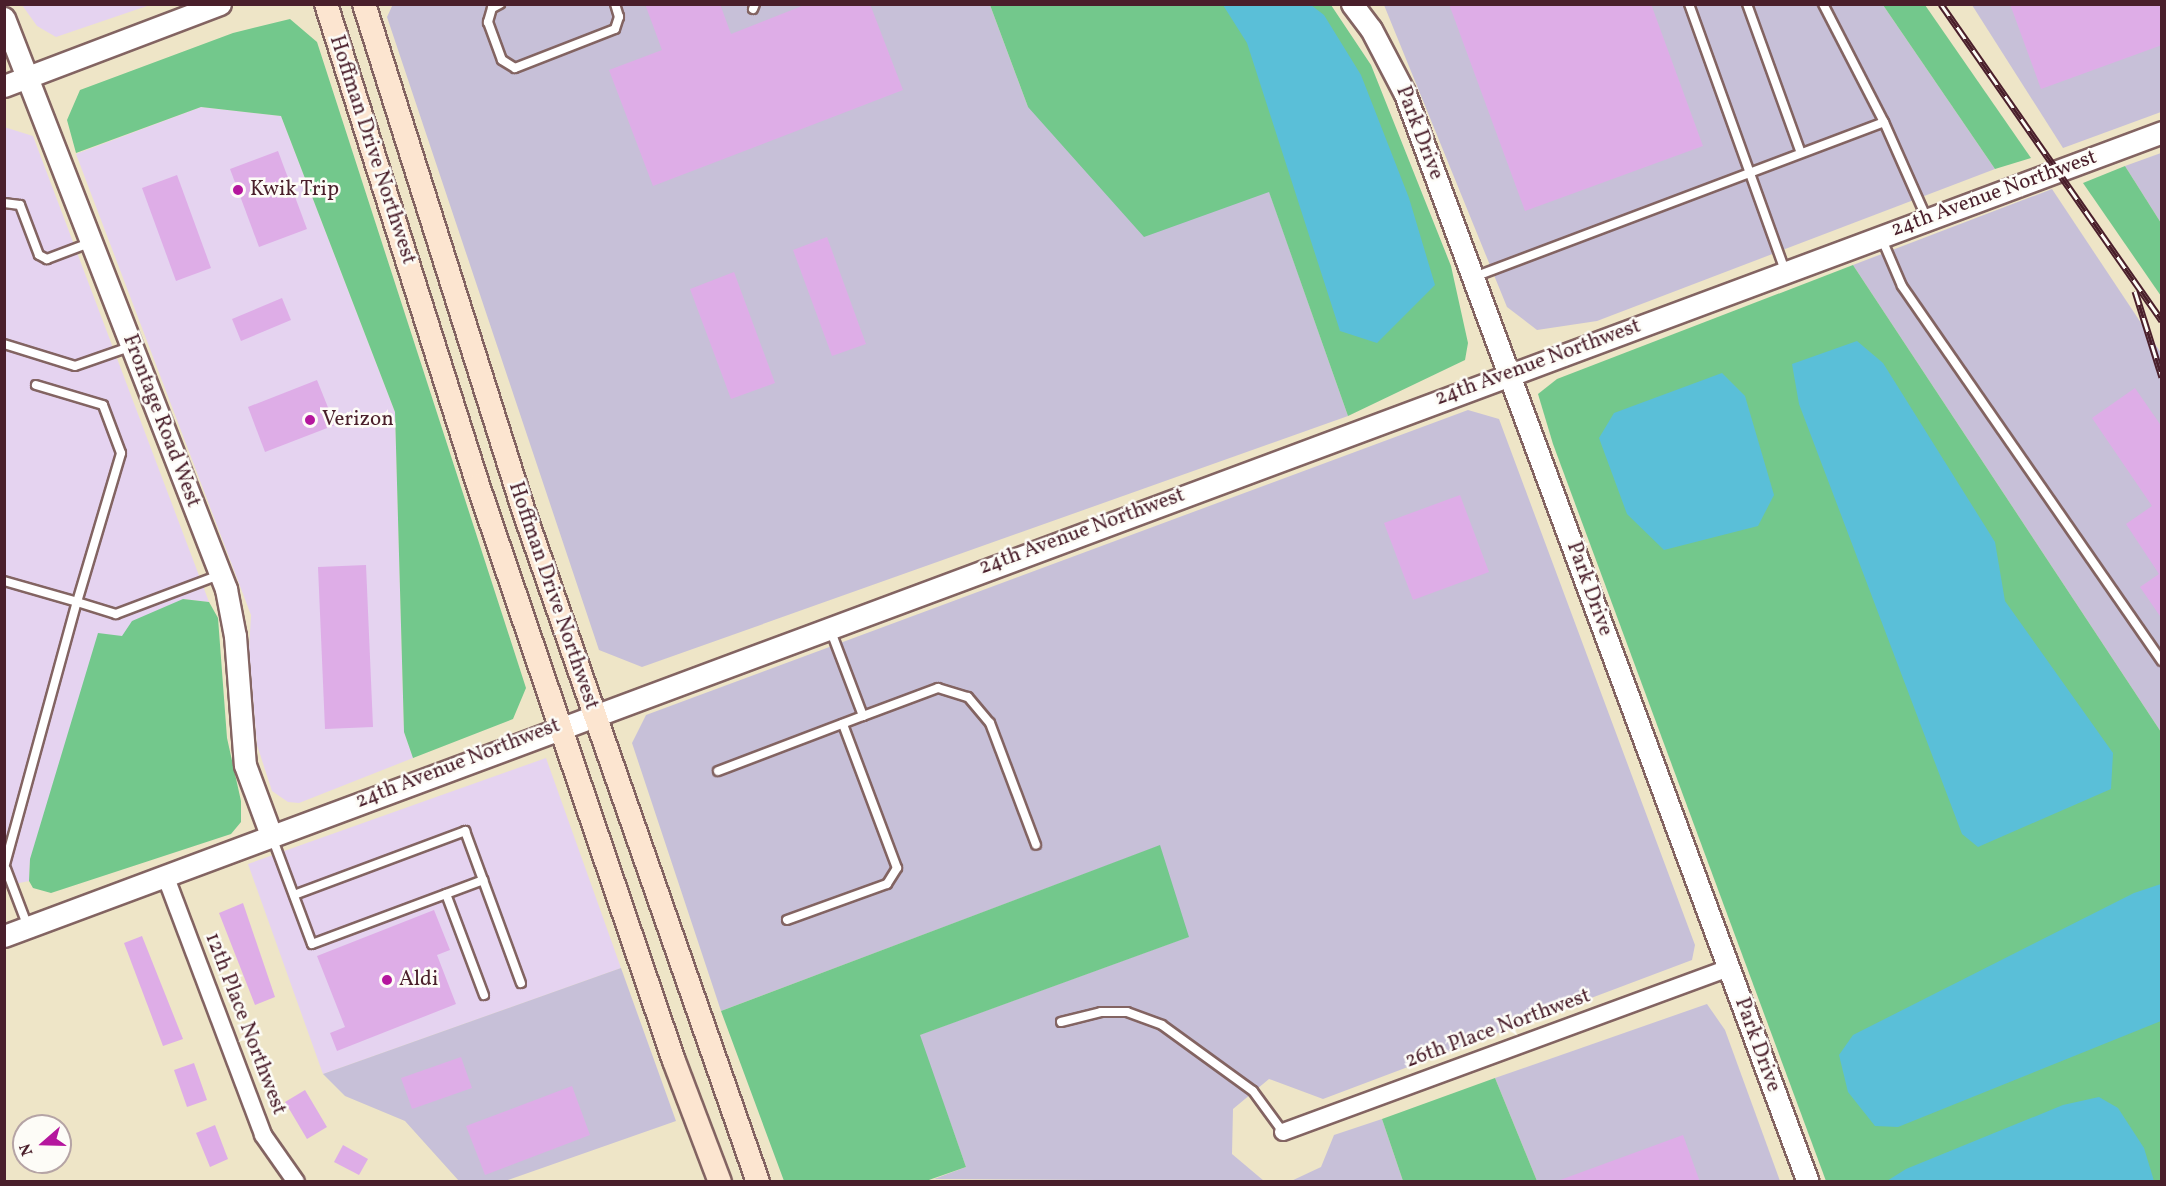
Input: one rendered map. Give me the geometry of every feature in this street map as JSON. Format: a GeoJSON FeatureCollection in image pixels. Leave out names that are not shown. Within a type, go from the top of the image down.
{"type":"FeatureCollection","features":[{"type":"Feature","properties":{"kind":"main road","name":"Hoffman Drive Northwest"},"geometry":{"type":"LineString","coordinates":[[327,4],[478,485],[558,726],[720,1182]]}},
{"type":"Feature","properties":{"kind":"main road","name":"Hoffman Drive Northwest"},"geometry":{"type":"LineString","coordinates":[[364,4],[523,509],[592,714],[758,1182]]}},
{"type":"Feature","properties":{"kind":"street"},"geometry":{"type":"LineString","coordinates":[[4,86],[220,4]]}},
{"type":"Feature","properties":{"kind":"street","name":"Park Drive"},"geometry":{"type":"LineString","coordinates":[[1352,4],[1371,29],[1405,94],[1808,1182]]}},
{"type":"Feature","properties":{"kind":"street","name":"Frontage Road West"},"geometry":{"type":"LineString","coordinates":[[4,18],[220,574],[235,636],[245,765],[271,835]]}},
{"type":"Feature","properties":{"kind":"street","name":"24th Avenue Northwest"},"geometry":{"type":"LineString","coordinates":[[4,936],[558,726],[2162,132]]}},
{"type":"Feature","properties":{"kind":"street","name":"12th Place Northwest"},"geometry":{"type":"LineString","coordinates":[[165,875],[263,1135],[296,1182]]}},
{"type":"Feature","properties":{"kind":"street","name":"26th Place Northwest"},"geometry":{"type":"LineString","coordinates":[[1283,1132],[1729,968]]}},
{"type":"Feature","properties":{"kind":"lane"},"geometry":{"type":"LineString","coordinates":[[500,4],[492,8],[488,22],[502,60],[515,68],[615,28],[619,17],[615,4]]}},
{"type":"Feature","properties":{"kind":"lane"},"geometry":{"type":"LineString","coordinates":[[1689,4],[1785,272]]}},
{"type":"Feature","properties":{"kind":"lane"},"geometry":{"type":"LineString","coordinates":[[1747,4],[1801,153]]}},
{"type":"Feature","properties":{"kind":"lane"},"geometry":{"type":"LineString","coordinates":[[1823,4],[1884,122],[1927,219]]}},
{"type":"Feature","properties":{"kind":"lane"},"geometry":{"type":"LineString","coordinates":[[1473,277],[1884,122]]}},
{"type":"Feature","properties":{"kind":"lane"},"geometry":{"type":"LineString","coordinates":[[4,203],[20,205],[39,255],[47,259],[92,242]]}},
{"type":"Feature","properties":{"kind":"lane"},"geometry":{"type":"LineString","coordinates":[[1881,236],[1902,286],[2162,661]]}},
{"type":"Feature","properties":{"kind":"lane"},"geometry":{"type":"LineString","coordinates":[[4,344],[75,366],[132,346]]}},
{"type":"Feature","properties":{"kind":"lane"},"geometry":{"type":"LineString","coordinates":[[28,927],[5,869],[76,602],[121,453],[103,405],[36,385]]}},
{"type":"Feature","properties":{"kind":"lane"},"geometry":{"type":"LineString","coordinates":[[4,581],[116,614],[220,574]]}},
{"type":"Feature","properties":{"kind":"lane"},"geometry":{"type":"LineString","coordinates":[[829,626],[863,716]]}},
{"type":"Feature","properties":{"kind":"lane"},"geometry":{"type":"LineString","coordinates":[[718,771],[938,687],[969,697],[990,723],[1036,845]]}},
{"type":"Feature","properties":{"kind":"lane"},"geometry":{"type":"LineString","coordinates":[[787,920],[887,884],[897,868],[843,724]]}},
{"type":"Feature","properties":{"kind":"lane"},"geometry":{"type":"LineString","coordinates":[[294,895],[465,831],[521,983]]}},
{"type":"Feature","properties":{"kind":"lane"},"geometry":{"type":"LineString","coordinates":[[271,835],[312,944],[483,880]]}},
{"type":"Feature","properties":{"kind":"lane"},"geometry":{"type":"LineString","coordinates":[[446,894],[484,995]]}},
{"type":"Feature","properties":{"kind":"lane"},"geometry":{"type":"LineString","coordinates":[[1061,1022],[1101,1012],[1127,1012],[1162,1025],[1253,1090],[1283,1132]]}},
{"type":"Feature","properties":{"kind":"shaded area"},"geometry":{"type":"Polygon","coordinates":[[[393,4],[990,5],[1028,107],[1269,191],[1348,416],[642,667],[599,650],[387,17],[393,4]]]}},
{"type":"Feature","properties":{"kind":"shaded area"},"geometry":{"type":"Polygon","coordinates":[[[22,5],[150,5],[56,37],[37,26],[22,5]]]}},
{"type":"Feature","properties":{"kind":"shaded area"},"geometry":{"type":"Polygon","coordinates":[[[1384,5],[1883,5],[1995,169],[1597,321],[1537,330],[1507,307],[1384,5]]]}},
{"type":"Feature","properties":{"kind":"shaded area"},"geometry":{"type":"Polygon","coordinates":[[[1972,5],[2161,5],[2161,112],[2063,148],[1972,5]]]}},
{"type":"Feature","properties":{"kind":"shaded area"},"geometry":{"type":"Polygon","coordinates":[[[201,107],[281,116],[395,412],[404,732],[413,758],[299,803],[288,802],[272,791],[257,745],[249,650],[251,615],[76,154],[201,107]]]}},
{"type":"Feature","properties":{"kind":"shaded area"},"geometry":{"type":"Polygon","coordinates":[[[4,127],[33,136],[209,602],[183,599],[30,859],[29,881],[5,886],[4,127]]]}},
{"type":"Feature","properties":{"kind":"shaded area"},"geometry":{"type":"Polygon","coordinates":[[[2161,153],[2161,223],[2125,166],[2161,153]]]}},
{"type":"Feature","properties":{"kind":"shaded area"},"geometry":{"type":"Polygon","coordinates":[[[2052,189],[2161,353],[2161,732],[1853,265],[2052,189]]]}},
{"type":"Feature","properties":{"kind":"shaded area"},"geometry":{"type":"Polygon","coordinates":[[[1468,410],[1499,419],[1695,945],[1692,960],[1323,1099],[1269,1079],[1233,1109],[1232,1154],[1264,1181],[934,1179],[966,1167],[919,1035],[1188,937],[1159,846],[721,1011],[632,743],[646,715],[1468,410]]]}},
{"type":"Feature","properties":{"kind":"shaded area"},"geometry":{"type":"Polygon","coordinates":[[[546,758],[621,968],[323,1074],[248,864],[546,758]]]}},
{"type":"Feature","properties":{"kind":"shaded area"},"geometry":{"type":"Polygon","coordinates":[[[621,968],[676,1121],[505,1181],[459,1181],[405,1121],[345,1096],[323,1074],[621,968]]]}},
{"type":"Feature","properties":{"kind":"shaded area"},"geometry":{"type":"Polygon","coordinates":[[[1707,1004],[1725,1030],[1780,1181],[1537,1181],[1495,1078],[1707,1004]]]}},
{"type":"Feature","properties":{"kind":"shaded area"},"geometry":{"type":"Polygon","coordinates":[[[1382,1119],[1403,1181],[1289,1182],[1321,1167],[1334,1135],[1382,1119]]]}},
{"type":"Feature","properties":{"kind":"green space"},"geometry":{"type":"Polygon","coordinates":[[[990,5],[1331,5],[1371,65],[1451,266],[1468,343],[1465,360],[1348,416],[1269,192],[1144,237],[1028,107],[990,5]]]}},
{"type":"Feature","properties":{"kind":"green space"},"geometry":{"type":"Polygon","coordinates":[[[1883,5],[1925,5],[2031,158],[1995,169],[1883,5]]]}},
{"type":"Feature","properties":{"kind":"green space"},"geometry":{"type":"Polygon","coordinates":[[[290,19],[317,42],[526,688],[513,719],[413,758],[404,732],[395,412],[281,116],[201,107],[76,153],[67,120],[80,90],[233,33],[290,19]]]}},
{"type":"Feature","properties":{"kind":"green space"},"geometry":{"type":"Polygon","coordinates":[[[2125,166],[2161,223],[2161,296],[2083,183],[2125,166]]]}},
{"type":"Feature","properties":{"kind":"green space"},"geometry":{"type":"Polygon","coordinates":[[[1853,265],[2161,732],[2161,1181],[1826,1181],[1553,444],[1538,394],[1557,379],[1853,265]]]}},
{"type":"Feature","properties":{"kind":"green space"},"geometry":{"type":"Polygon","coordinates":[[[183,599],[209,602],[218,618],[227,738],[241,801],[241,822],[231,834],[51,893],[33,888],[29,881],[30,859],[98,633],[122,636],[132,621],[183,599]]]}},
{"type":"Feature","properties":{"kind":"green space"},"geometry":{"type":"Polygon","coordinates":[[[1160,845],[1189,937],[920,1035],[966,1167],[926,1181],[784,1181],[721,1011],[1160,845]]]}},
{"type":"Feature","properties":{"kind":"green space"},"geometry":{"type":"Polygon","coordinates":[[[1495,1078],[1537,1181],[1403,1181],[1382,1119],[1495,1078]]]}},
{"type":"Feature","properties":{"kind":"water"},"geometry":{"type":"Polygon","coordinates":[[[1223,5],[1311,5],[1324,15],[1361,75],[1409,198],[1435,285],[1377,343],[1340,331],[1247,43],[1223,5]]]}},
{"type":"Feature","properties":{"kind":"water"},"geometry":{"type":"Polygon","coordinates":[[[1857,341],[1883,363],[1995,542],[2005,601],[2113,753],[2111,789],[1978,847],[1962,834],[1799,404],[1792,364],[1857,341]]]}},
{"type":"Feature","properties":{"kind":"water"},"geometry":{"type":"Polygon","coordinates":[[[1722,373],[1745,396],[1774,495],[1758,526],[1664,550],[1627,514],[1599,438],[1614,413],[1722,373]]]}},
{"type":"Feature","properties":{"kind":"water"},"geometry":{"type":"Polygon","coordinates":[[[2161,884],[2161,1021],[1898,1127],[1875,1126],[1848,1092],[1839,1055],[1853,1035],[2134,893],[2161,884]]]}},
{"type":"Feature","properties":{"kind":"water"},"geometry":{"type":"Polygon","coordinates":[[[2099,1097],[2118,1108],[2144,1148],[2154,1181],[1887,1181],[1906,1169],[2063,1105],[2099,1097]]]}},
{"type":"Feature","properties":{"kind":"building"},"geometry":{"type":"Polygon","coordinates":[[[645,4],[720,4],[731,34],[807,4],[870,4],[903,90],[653,186],[609,70],[662,50],[645,4]]]}},
{"type":"Feature","properties":{"kind":"building"},"geometry":{"type":"Polygon","coordinates":[[[1449,4],[1651,4],[1703,146],[1525,211],[1449,4]]]}},
{"type":"Feature","properties":{"kind":"building"},"geometry":{"type":"Polygon","coordinates":[[[2010,4],[2162,4],[2162,45],[2041,89],[2010,4]]]}},
{"type":"Feature","properties":{"kind":"building"},"geometry":{"type":"Polygon","coordinates":[[[278,151],[307,229],[259,247],[230,169],[278,151]]]}},
{"type":"Feature","properties":{"kind":"building"},"geometry":{"type":"Polygon","coordinates":[[[177,175],[211,268],[176,281],[142,188],[177,175]]]}},
{"type":"Feature","properties":{"kind":"building"},"geometry":{"type":"Polygon","coordinates":[[[827,237],[866,344],[832,356],[793,250],[827,237]]]}},
{"type":"Feature","properties":{"kind":"building"},"geometry":{"type":"Polygon","coordinates":[[[734,272],[775,383],[731,399],[690,289],[734,272]]]}},
{"type":"Feature","properties":{"kind":"building"},"geometry":{"type":"Polygon","coordinates":[[[282,298],[291,320],[241,341],[232,319],[282,298]]]}},
{"type":"Feature","properties":{"kind":"building"},"geometry":{"type":"Polygon","coordinates":[[[317,380],[335,425],[265,452],[248,407],[317,380]]]}},
{"type":"Feature","properties":{"kind":"building"},"geometry":{"type":"Polygon","coordinates":[[[2135,388],[2162,427],[2162,619],[2140,587],[2159,574],[2126,524],[2152,506],[2092,418],[2135,388]]]}},
{"type":"Feature","properties":{"kind":"building"},"geometry":{"type":"Polygon","coordinates":[[[1460,495],[1489,572],[1413,600],[1384,523],[1460,495]]]}},
{"type":"Feature","properties":{"kind":"building"},"geometry":{"type":"Polygon","coordinates":[[[366,565],[373,727],[325,729],[318,567],[366,565]]]}},
{"type":"Feature","properties":{"kind":"building"},"geometry":{"type":"Polygon","coordinates":[[[243,903],[275,997],[255,1005],[219,913],[243,903]]]}},
{"type":"Feature","properties":{"kind":"building","name":"Aldi"},"geometry":{"type":"Polygon","coordinates":[[[434,910],[450,950],[437,955],[456,1004],[337,1051],[330,1033],[345,1027],[317,956],[434,910]]]}},
{"type":"Feature","properties":{"kind":"building"},"geometry":{"type":"Polygon","coordinates":[[[142,936],[183,1039],[163,1046],[124,943],[142,936]]]}},
{"type":"Feature","properties":{"kind":"building"},"geometry":{"type":"Polygon","coordinates":[[[461,1057],[472,1088],[412,1109],[401,1078],[461,1057]]]}},
{"type":"Feature","properties":{"kind":"building"},"geometry":{"type":"Polygon","coordinates":[[[194,1063],[207,1100],[187,1107],[174,1070],[194,1063]]]}},
{"type":"Feature","properties":{"kind":"building"},"geometry":{"type":"Polygon","coordinates":[[[572,1086],[590,1135],[485,1175],[466,1126],[572,1086]]]}},
{"type":"Feature","properties":{"kind":"building"},"geometry":{"type":"Polygon","coordinates":[[[305,1090],[327,1127],[307,1139],[285,1102],[305,1090]]]}},
{"type":"Feature","properties":{"kind":"building"},"geometry":{"type":"Polygon","coordinates":[[[215,1125],[228,1159],[210,1167],[196,1133],[215,1125]]]}},
{"type":"Feature","properties":{"kind":"building"},"geometry":{"type":"Polygon","coordinates":[[[1683,1135],[1700,1182],[1560,1182],[1560,1180],[1683,1135]]]}},
{"type":"Feature","properties":{"kind":"building"},"geometry":{"type":"Polygon","coordinates":[[[343,1145],[368,1159],[359,1175],[334,1162],[343,1145]]]}},
{"type":"Feature","properties":{"kind":"railway"},"geometry":{"type":"LineString","coordinates":[[1941,4],[2162,321]]}},
{"type":"Feature","properties":{"kind":"railway"},"geometry":{"type":"LineString","coordinates":[[2135,291],[2162,377]]}},
{"type":"Feature","properties":{"kind":"place","name":"Kwik Trip"},"geometry":{"type":"Point","coordinates":[238,190]}},
{"type":"Feature","properties":{"kind":"place","name":"Verizon"},"geometry":{"type":"Point","coordinates":[310,420]}},
{"type":"Feature","properties":{"kind":"place","name":"Aldi"},"geometry":{"type":"Point","coordinates":[387,980]}}]}
